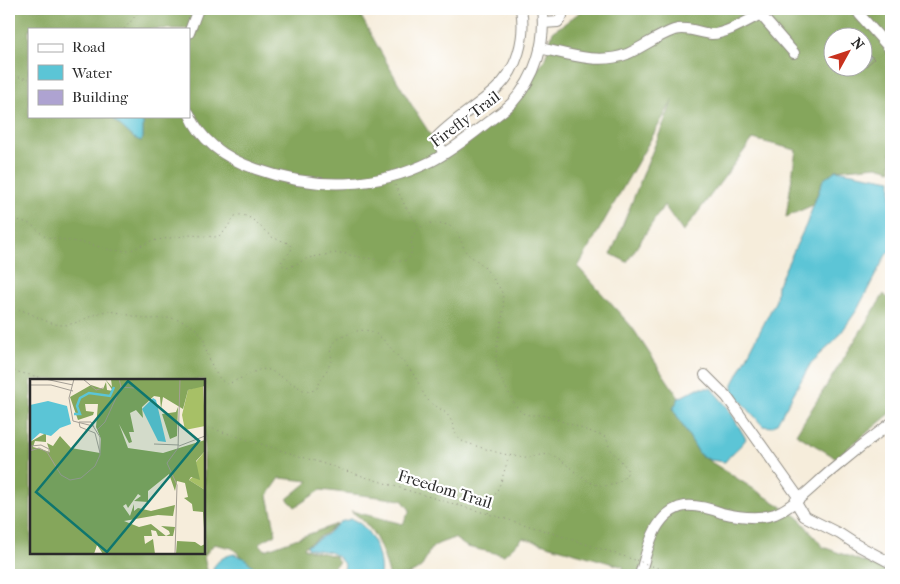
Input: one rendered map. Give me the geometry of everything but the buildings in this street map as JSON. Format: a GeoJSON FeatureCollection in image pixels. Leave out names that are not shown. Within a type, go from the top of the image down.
{"type":"FeatureCollection","features":[{"type":"Feature","properties":{"kind":"street"},"geometry":{"type":"LineString","coordinates":[[190,30],[198,9]]}},
{"type":"Feature","properties":{"kind":"street"},"geometry":{"type":"LineString","coordinates":[[444,154],[438,142],[438,136],[496,89],[514,64],[523,36],[521,9]]}},
{"type":"Feature","properties":{"kind":"street"},"geometry":{"type":"LineString","coordinates":[[190,115],[196,127],[218,150],[247,166],[275,176],[311,183],[338,184],[392,176],[414,169],[444,154],[464,141],[513,101],[528,81],[537,61],[543,23],[542,9]]}},
{"type":"Feature","properties":{"kind":"street"},"geometry":{"type":"LineString","coordinates":[[543,23],[558,22],[562,16],[562,9]]}},
{"type":"Feature","properties":{"kind":"street"},"geometry":{"type":"LineString","coordinates":[[540,48],[582,57],[613,58],[625,55],[675,30],[685,29],[711,34],[722,32],[771,9]]}},
{"type":"Feature","properties":{"kind":"street"},"geometry":{"type":"LineString","coordinates":[[856,9],[891,50]]}},
{"type":"Feature","properties":{"kind":"street"},"geometry":{"type":"LineString","coordinates":[[760,14],[794,53]]}},
{"type":"Feature","properties":{"kind":"street"},"geometry":{"type":"LineString","coordinates":[[705,375],[727,397],[797,500],[804,516],[891,563]]}},
{"type":"Feature","properties":{"kind":"street"},"geometry":{"type":"LineString","coordinates":[[640,575],[654,531],[660,522],[675,510],[684,506],[694,506],[744,518],[773,514],[784,510],[891,423]]}},
{"type":"Feature","properties":{"kind":"path"},"geometry":{"type":"LineString","coordinates":[[125,28],[140,9]]}},
{"type":"Feature","properties":{"kind":"path"},"geometry":{"type":"LineString","coordinates":[[9,75],[28,79]]}},
{"type":"Feature","properties":{"kind":"path"},"geometry":{"type":"LineString","coordinates":[[392,176],[405,206],[420,227]]}},
{"type":"Feature","properties":{"kind":"path"},"geometry":{"type":"LineString","coordinates":[[9,219],[27,222],[46,237],[90,244],[110,250],[129,251],[151,241],[191,235],[219,236],[238,214],[253,220],[276,239],[290,244],[292,248],[281,263],[284,267],[289,267],[313,257],[339,253],[356,257],[394,261],[404,260],[411,255],[412,239],[420,227],[426,224],[442,223],[454,229],[467,254],[481,264],[500,287],[504,310],[497,354],[497,367],[502,382],[521,412],[527,415],[538,414],[546,416],[605,437],[610,449],[623,463],[628,472],[620,481],[604,486],[585,479],[555,456],[525,457],[509,455],[459,440],[449,417],[428,400],[414,375],[382,337],[377,334],[357,330],[336,340],[333,344],[330,363],[314,391],[303,390],[270,370],[265,369],[261,369],[228,384],[225,383],[215,370],[201,333],[189,325],[170,318],[151,319],[108,311],[62,325],[21,310],[9,308]]}},
{"type":"Feature","properties":{"kind":"path"},"geometry":{"type":"LineString","coordinates":[[9,370],[47,379]]}},
{"type":"Feature","properties":{"kind":"path","name":"Freedom Trail"},"geometry":{"type":"LineString","coordinates":[[205,426],[533,527],[680,575]]}},
{"type":"Feature","properties":{"kind":"path"},"geometry":{"type":"LineString","coordinates":[[488,514],[501,482],[509,455]]}},
{"type":"Feature","properties":{"kind":"green space"},"geometry":{"type":"Polygon","coordinates":[[[9,9],[357,9],[409,101],[444,154],[509,106],[545,59],[553,31],[585,9],[891,9],[891,170],[877,166],[836,170],[823,180],[813,205],[786,217],[796,150],[753,139],[683,232],[664,205],[627,262],[611,254],[673,100],[578,267],[632,327],[679,398],[673,409],[700,455],[798,517],[823,547],[881,568],[890,575],[619,575],[624,567],[523,538],[504,555],[467,547],[454,538],[439,543],[432,548],[425,562],[415,571],[402,575],[393,575],[389,574],[377,539],[369,527],[351,511],[403,524],[410,510],[402,500],[321,490],[295,507],[287,499],[309,481],[280,478],[268,495],[276,534],[259,543],[265,550],[337,524],[304,547],[305,549],[335,556],[339,562],[333,567],[337,575],[261,575],[232,548],[214,544],[204,556],[207,570],[211,575],[9,575],[9,9]]]}},
{"type":"Feature","properties":{"kind":"green space"},"geometry":{"type":"Polygon","coordinates":[[[884,294],[891,301],[891,413],[836,458],[796,434],[884,294]]]}},
{"type":"Feature","properties":{"kind":"water"},"geometry":{"type":"Polygon","coordinates":[[[112,118],[143,118],[143,138],[141,141],[134,138],[112,118]]]}},
{"type":"Feature","properties":{"kind":"water"},"geometry":{"type":"Polygon","coordinates":[[[836,170],[891,180],[891,249],[857,310],[836,340],[811,363],[777,423],[772,427],[763,426],[733,392],[733,384],[776,300],[777,286],[806,225],[823,180],[836,170]]]}},
{"type":"Feature","properties":{"kind":"water"},"geometry":{"type":"Polygon","coordinates":[[[698,388],[711,388],[728,408],[746,439],[725,462],[710,460],[700,455],[673,409],[679,398],[698,388]]]}},
{"type":"Feature","properties":{"kind":"water"},"geometry":{"type":"Polygon","coordinates":[[[351,519],[364,527],[374,542],[379,559],[380,575],[352,575],[344,569],[345,566],[337,556],[329,552],[308,548],[307,546],[327,534],[340,522],[351,519]]]}},
{"type":"Feature","properties":{"kind":"water"},"geometry":{"type":"Polygon","coordinates":[[[234,554],[244,558],[254,567],[254,575],[215,575],[213,568],[217,563],[224,557],[234,554]]]}}]}
